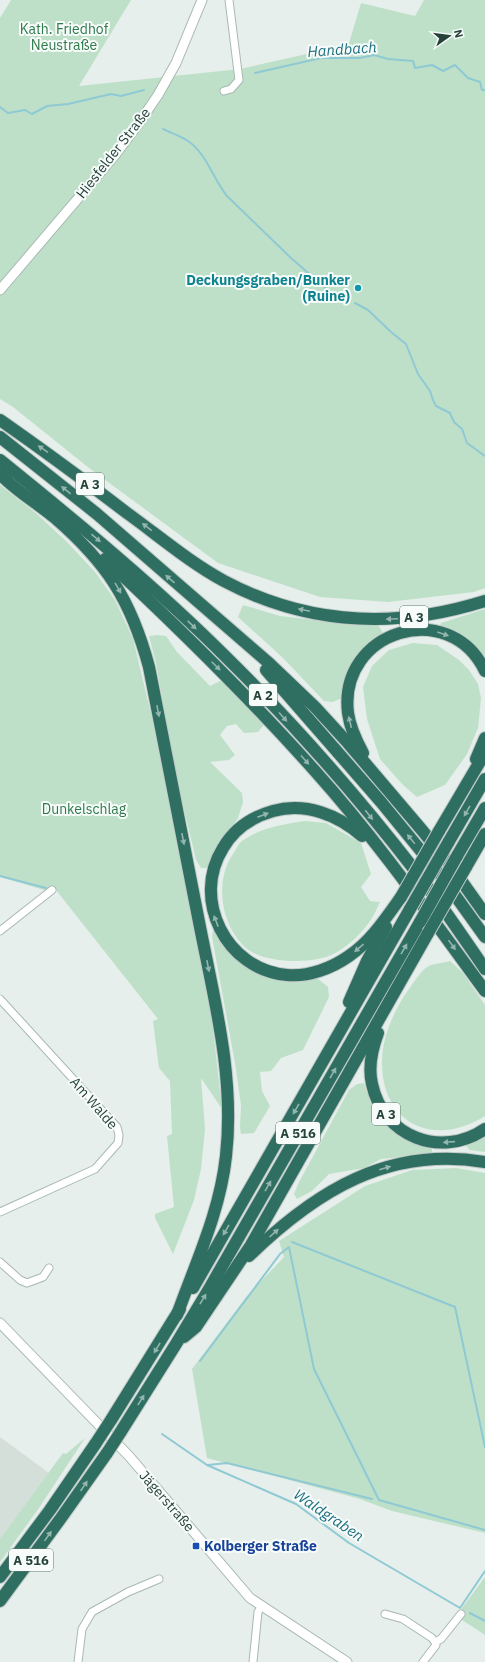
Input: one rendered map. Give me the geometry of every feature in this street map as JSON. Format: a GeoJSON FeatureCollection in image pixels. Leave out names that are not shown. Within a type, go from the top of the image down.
{"type":"FeatureCollection","features":[{"type":"Feature","properties":{"kind":"highway","name":"A 3"},"geometry":{"type":"LineString","coordinates":[[0,420],[53,456],[204,569],[249,593],[277,604],[342,617],[394,619],[455,610],[485,601]]}},
{"type":"Feature","properties":{"kind":"highway","name":"A 2"},"geometry":{"type":"LineString","coordinates":[[0,437],[97,514],[200,604],[253,656],[371,790],[439,873],[485,937]]}},
{"type":"Feature","properties":{"kind":"highway","name":"A 2"},"geometry":{"type":"LineString","coordinates":[[0,460],[97,539],[171,605],[227,658],[268,701],[326,764],[417,873],[485,969]]}},
{"type":"Feature","properties":{"kind":"highway"},"geometry":{"type":"LineString","coordinates":[[0,471],[56,515],[96,550],[250,700],[325,783],[386,858],[485,991]]}},
{"type":"Feature","properties":{"kind":"highway"},"geometry":{"type":"LineString","coordinates":[[0,474],[74,535],[93,553],[105,568],[118,588],[131,613],[149,667],[217,1015],[224,1056],[228,1096],[228,1141],[219,1196],[207,1236],[177,1314]]}},
{"type":"Feature","properties":{"kind":"highway"},"geometry":{"type":"LineString","coordinates":[[200,604],[270,664],[315,707],[371,770],[448,862],[483,910]]}},
{"type":"Feature","properties":{"kind":"highway"},"geometry":{"type":"LineString","coordinates":[[371,770],[351,727],[348,714],[348,694],[350,684],[357,665],[362,657],[377,644],[394,635],[403,632],[423,630],[433,631],[450,636],[467,647],[478,658],[485,671]]}},
{"type":"Feature","properties":{"kind":"highway"},"geometry":{"type":"LineString","coordinates":[[458,798],[485,738]]}},
{"type":"Feature","properties":{"kind":"highway"},"geometry":{"type":"LineString","coordinates":[[336,1039],[349,1003],[367,961],[439,831],[485,753]]}},
{"type":"Feature","properties":{"kind":"highway","name":"A 516"},"geometry":{"type":"LineString","coordinates":[[0,1577],[50,1510],[96,1443],[177,1314],[485,779]]}},
{"type":"Feature","properties":{"kind":"highway"},"geometry":{"type":"LineString","coordinates":[[386,858],[352,828],[328,814],[289,808],[269,812],[246,823],[234,833],[217,858],[211,880],[210,896],[216,923],[230,945],[252,963],[279,974],[304,974],[321,970],[350,955],[370,937],[402,897]]}},
{"type":"Feature","properties":{"kind":"highway","name":"A 516"},"geometry":{"type":"LineString","coordinates":[[0,1602],[107,1453],[176,1344],[485,808]]}},
{"type":"Feature","properties":{"kind":"highway"},"geometry":{"type":"LineString","coordinates":[[466,867],[485,834]]}},
{"type":"Feature","properties":{"kind":"highway"},"geometry":{"type":"LineString","coordinates":[[466,867],[485,843]]}},
{"type":"Feature","properties":{"kind":"highway","name":"A 3"},"geometry":{"type":"LineString","coordinates":[[466,867],[386,1009],[373,1050],[371,1074],[375,1094],[379,1104],[389,1119],[402,1130],[415,1138],[450,1143],[462,1140],[485,1129]]}},
{"type":"Feature","properties":{"kind":"highway"},"geometry":{"type":"LineString","coordinates":[[176,1344],[196,1327],[236,1270],[386,1009]]}},
{"type":"Feature","properties":{"kind":"highway"},"geometry":{"type":"LineString","coordinates":[[236,1270],[268,1238],[294,1216],[326,1194],[356,1178],[383,1168],[411,1162],[450,1159],[485,1162]]}},
{"type":"Feature","properties":{"kind":"street","name":"Hiesfelder Straße"},"geometry":{"type":"LineString","coordinates":[[0,290],[115,155],[141,120],[158,95],[176,63],[202,0]]}},
{"type":"Feature","properties":{"kind":"street"},"geometry":{"type":"LineString","coordinates":[[224,91],[231,89],[239,80],[229,0]]}},
{"type":"Feature","properties":{"kind":"street"},"geometry":{"type":"LineString","coordinates":[[0,931],[52,890]]}},
{"type":"Feature","properties":{"kind":"street","name":"Am Walde"},"geometry":{"type":"LineString","coordinates":[[0,999],[117,1127],[119,1135],[118,1143],[95,1169],[0,1212]]}},
{"type":"Feature","properties":{"kind":"street"},"geometry":{"type":"LineString","coordinates":[[0,1262],[22,1282],[27,1283],[43,1277],[49,1268]]}},
{"type":"Feature","properties":{"kind":"street","name":"Jägerstraße"},"geometry":{"type":"LineString","coordinates":[[2,1327],[129,1456],[250,1598],[261,1607],[347,1662]]}},
{"type":"Feature","properties":{"kind":"street"},"geometry":{"type":"LineString","coordinates":[[78,1662],[82,1629],[92,1612],[128,1592],[159,1579]]}},
{"type":"Feature","properties":{"kind":"street"},"geometry":{"type":"LineString","coordinates":[[254,1662],[258,1612],[261,1607]]}},
{"type":"Feature","properties":{"kind":"street"},"geometry":{"type":"LineString","coordinates":[[384,1614],[403,1619],[432,1638],[436,1645],[423,1662]]}},
{"type":"Feature","properties":{"kind":"street"},"geometry":{"type":"LineString","coordinates":[[435,1642],[441,1639],[461,1614]]}},
{"type":"Feature","properties":{"kind":"shaded area"},"geometry":{"type":"Polygon","coordinates":[[[0,1437],[49,1473],[0,1539],[0,1437]]]}},
{"type":"Feature","properties":{"kind":"green space","name":"Kath. Friedhof Neustraße"},"geometry":{"type":"Polygon","coordinates":[[[11,0],[131,0],[79,86],[240,69],[311,53],[346,53],[361,3],[415,16],[424,0],[485,0],[485,588],[474,592],[388,602],[320,597],[218,563],[89,468],[13,407],[0,399],[0,18],[11,0]]]}},
{"type":"Feature","properties":{"kind":"green space","name":"Dunkelschlag"},"geometry":{"type":"Polygon","coordinates":[[[0,485],[37,514],[68,543],[95,572],[115,600],[133,639],[152,718],[212,1019],[222,1109],[201,1078],[205,1129],[201,1169],[194,1200],[173,1254],[155,1218],[155,1214],[174,1207],[167,1136],[172,1134],[170,1081],[159,1068],[153,1021],[158,1019],[56,890],[51,892],[0,877],[0,485]]]}},
{"type":"Feature","properties":{"kind":"green space"},"geometry":{"type":"Polygon","coordinates":[[[243,605],[280,616],[332,622],[377,623],[383,633],[359,652],[344,684],[342,698],[333,702],[324,701],[283,658],[238,617],[243,605]]]}},
{"type":"Feature","properties":{"kind":"green space"},"geometry":{"type":"Polygon","coordinates":[[[485,609],[485,659],[467,641],[440,626],[441,623],[485,609]]]}},
{"type":"Feature","properties":{"kind":"green space"},"geometry":{"type":"Polygon","coordinates":[[[149,636],[166,636],[177,652],[210,686],[222,680],[264,725],[258,732],[244,733],[236,724],[227,726],[220,735],[235,755],[229,760],[210,762],[242,793],[243,802],[238,818],[216,849],[208,868],[201,868],[196,860],[175,771],[156,663],[149,636]]]}},
{"type":"Feature","properties":{"kind":"green space"},"geometry":{"type":"Polygon","coordinates":[[[413,643],[437,645],[459,660],[469,670],[478,684],[481,698],[478,728],[467,754],[445,785],[417,797],[402,784],[380,759],[367,719],[363,687],[372,666],[389,650],[413,643]]]}},
{"type":"Feature","properties":{"kind":"green space"},"geometry":{"type":"Polygon","coordinates":[[[305,821],[326,823],[361,843],[371,874],[361,887],[370,901],[380,902],[373,917],[363,930],[351,942],[337,952],[317,959],[304,961],[277,960],[254,953],[246,948],[237,939],[226,916],[223,903],[222,890],[224,877],[227,865],[238,845],[242,841],[264,830],[280,825],[305,821]]]}},
{"type":"Feature","properties":{"kind":"green space"},"geometry":{"type":"Polygon","coordinates":[[[213,930],[226,949],[253,970],[275,979],[286,981],[317,978],[328,987],[329,997],[303,1050],[281,1058],[271,1071],[260,1072],[262,1091],[270,1106],[254,1133],[241,1134],[241,1105],[235,1063],[212,937],[213,930]]]}},
{"type":"Feature","properties":{"kind":"green space"},"geometry":{"type":"Polygon","coordinates":[[[450,961],[463,973],[485,1005],[485,1116],[466,1126],[447,1130],[429,1129],[413,1124],[400,1114],[390,1100],[384,1081],[382,1059],[383,1050],[387,1031],[395,1013],[404,996],[418,976],[429,966],[450,961]]]}},
{"type":"Feature","properties":{"kind":"green space"},"geometry":{"type":"Polygon","coordinates":[[[364,1083],[374,1110],[387,1127],[405,1138],[432,1147],[432,1154],[381,1159],[364,1168],[329,1174],[312,1191],[297,1199],[294,1194],[299,1182],[349,1090],[357,1084],[364,1083]]]}},
{"type":"Feature","properties":{"kind":"green space"},"geometry":{"type":"Polygon","coordinates":[[[485,1136],[485,1152],[470,1150],[466,1146],[485,1136]]]}},
{"type":"Feature","properties":{"kind":"green space"},"geometry":{"type":"Polygon","coordinates":[[[456,1168],[485,1173],[485,1533],[392,1511],[360,1499],[207,1458],[192,1369],[246,1297],[284,1257],[279,1241],[365,1186],[412,1170],[456,1168]]]}},
{"type":"Feature","properties":{"kind":"green space"},"geometry":{"type":"Polygon","coordinates":[[[85,1438],[39,1508],[0,1562],[0,1539],[63,1453],[66,1454],[85,1438]]]}},
{"type":"Feature","properties":{"kind":"green space"},"geometry":{"type":"Polygon","coordinates":[[[485,1577],[485,1635],[456,1616],[485,1577]]]}},
{"type":"Feature","properties":{"kind":"waterway","name":"Handbach"},"geometry":{"type":"LineString","coordinates":[[255,73],[321,58],[360,58],[374,55],[388,59],[413,61],[415,68],[432,65],[443,71],[455,65],[468,78],[480,82],[482,90],[485,90]]}},
{"type":"Feature","properties":{"kind":"waterway"},"geometry":{"type":"LineString","coordinates":[[0,107],[8,113],[25,110],[32,114],[47,106],[68,104],[111,94],[121,96],[144,90]]}},
{"type":"Feature","properties":{"kind":"waterway"},"geometry":{"type":"LineString","coordinates":[[163,129],[185,139],[195,146],[227,196],[291,258],[330,292]]}},
{"type":"Feature","properties":{"kind":"waterway"},"geometry":{"type":"LineString","coordinates":[[355,303],[368,310],[406,344],[418,374],[430,391],[436,406],[450,413],[454,422],[462,429],[467,443],[485,456]]}},
{"type":"Feature","properties":{"kind":"waterway"},"geometry":{"type":"LineString","coordinates":[[0,876],[46,888]]}},
{"type":"Feature","properties":{"kind":"waterway"},"geometry":{"type":"LineString","coordinates":[[292,1242],[455,1307],[485,1447]]}},
{"type":"Feature","properties":{"kind":"waterway"},"geometry":{"type":"LineString","coordinates":[[200,1361],[280,1254],[289,1247],[314,1369],[379,1500],[485,1530]]}},
{"type":"Feature","properties":{"kind":"waterway","name":"Waldgraben"},"geometry":{"type":"LineString","coordinates":[[162,1434],[207,1465],[296,1504],[349,1543],[460,1608],[485,1571]]}},
{"type":"Feature","properties":{"kind":"waterway"},"geometry":{"type":"LineString","coordinates":[[208,1465],[227,1463],[372,1499]]}},
{"type":"Feature","properties":{"kind":"waterway","name":"Waldgraben"},"geometry":{"type":"LineString","coordinates":[[470,1613],[485,1621]]}},
{"type":"Feature","properties":{"kind":"place","name":"Deckungsgraben/Bunker (Ruine)"},"geometry":{"type":"Point","coordinates":[358,288]}},
{"type":"Feature","properties":{"kind":"place","name":"Kolberger Straße"},"geometry":{"type":"Point","coordinates":[196,1546]}}]}
